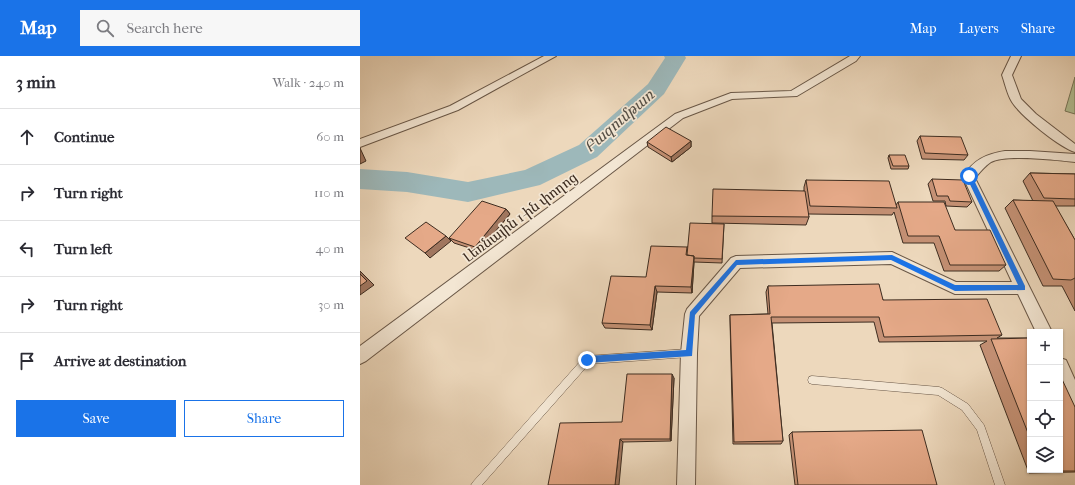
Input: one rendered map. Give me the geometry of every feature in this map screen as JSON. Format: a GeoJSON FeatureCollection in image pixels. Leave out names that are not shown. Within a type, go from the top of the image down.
{"type":"FeatureCollection","features":[{"type":"Feature","properties":{"kind":"street"},"geometry":{"type":"LineString","coordinates":[[360,143],[454,108],[551,56]]}},
{"type":"Feature","properties":{"kind":"street","name":"Լեռնային 1-ին փողոց"},"geometry":{"type":"LineString","coordinates":[[360,356],[679,116],[731,96],[793,94],[853,59],[855,56]]}},
{"type":"Feature","properties":{"kind":"street"},"geometry":{"type":"LineString","coordinates":[[1016,56],[1007,75],[1016,100],[1032,116],[1069,146],[1075,148]]}},
{"type":"Feature","properties":{"kind":"street"},"geometry":{"type":"LineString","coordinates":[[1043,329],[969,176],[978,166],[988,159],[1001,156],[1075,158]]}},
{"type":"Feature","properties":{"kind":"street"},"geometry":{"type":"LineString","coordinates":[[686,485],[689,353],[692,314],[736,262],[892,258],[955,288],[1023,288]]}},
{"type":"Feature","properties":{"kind":"street"},"geometry":{"type":"LineString","coordinates":[[1063,372],[1075,398]]}},
{"type":"Feature","properties":{"kind":"lane"},"geometry":{"type":"LineString","coordinates":[[476,485],[587,360],[689,353]]}},
{"type":"Feature","properties":{"kind":"lane"},"geometry":{"type":"LineString","coordinates":[[812,380],[939,391],[965,407],[981,428],[1000,485]]}},
{"type":"Feature","properties":{"kind":"green space"},"geometry":{"type":"Polygon","coordinates":[[[1075,77],[1075,114],[1065,111],[1075,77]]]}},
{"type":"Feature","properties":{"kind":"building"},"geometry":{"type":"Polygon","coordinates":[[[666,127],[691,141],[671,157],[647,142],[666,127]]]}},
{"type":"Feature","properties":{"kind":"building"},"geometry":{"type":"Polygon","coordinates":[[[920,136],[961,137],[968,155],[925,153],[920,136]]]}},
{"type":"Feature","properties":{"kind":"building"},"geometry":{"type":"Polygon","coordinates":[[[889,155],[905,155],[909,166],[893,166],[889,155]]]}},
{"type":"Feature","properties":{"kind":"building"},"geometry":{"type":"Polygon","coordinates":[[[1030,173],[1075,174],[1075,199],[1044,198],[1030,173]]]}},
{"type":"Feature","properties":{"kind":"building"},"geometry":{"type":"Polygon","coordinates":[[[932,179],[963,180],[972,202],[950,201],[948,196],[937,196],[932,179]]]}},
{"type":"Feature","properties":{"kind":"building"},"geometry":{"type":"Polygon","coordinates":[[[806,180],[889,181],[897,208],[810,206],[806,180]]]}},
{"type":"Feature","properties":{"kind":"building"},"geometry":{"type":"Polygon","coordinates":[[[713,189],[805,191],[809,217],[712,216],[713,189]]]}},
{"type":"Feature","properties":{"kind":"building"},"geometry":{"type":"Polygon","coordinates":[[[1013,200],[1053,201],[1075,240],[1075,278],[1071,280],[1053,279],[1013,200]]]}},
{"type":"Feature","properties":{"kind":"building"},"geometry":{"type":"Polygon","coordinates":[[[482,201],[506,209],[475,247],[449,238],[482,201]]]}},
{"type":"Feature","properties":{"kind":"building"},"geometry":{"type":"Polygon","coordinates":[[[898,202],[944,202],[955,230],[990,230],[1006,265],[950,265],[939,236],[908,236],[898,202]]]}},
{"type":"Feature","properties":{"kind":"building"},"geometry":{"type":"Polygon","coordinates":[[[426,222],[446,236],[425,253],[405,238],[426,222]]]}},
{"type":"Feature","properties":{"kind":"building"},"geometry":{"type":"Polygon","coordinates":[[[690,223],[724,224],[722,259],[694,258],[694,256],[687,255],[690,223]]]}},
{"type":"Feature","properties":{"kind":"building"},"geometry":{"type":"Polygon","coordinates":[[[651,246],[687,247],[686,255],[694,256],[691,287],[655,286],[650,325],[602,323],[611,276],[646,277],[651,246]]]}},
{"type":"Feature","properties":{"kind":"building"},"geometry":{"type":"Polygon","coordinates":[[[360,274],[367,281],[360,286],[360,274]]]}},
{"type":"Feature","properties":{"kind":"building"},"geometry":{"type":"Polygon","coordinates":[[[879,284],[883,300],[987,299],[1002,335],[884,337],[879,317],[771,317],[783,441],[734,442],[730,315],[770,314],[768,286],[879,284]]]}},
{"type":"Feature","properties":{"kind":"building"},"geometry":{"type":"Polygon","coordinates":[[[1027,338],[1027,430],[991,339],[1027,338]]]}},
{"type":"Feature","properties":{"kind":"building"},"geometry":{"type":"Polygon","coordinates":[[[627,374],[672,374],[670,439],[620,439],[615,485],[548,485],[560,423],[622,422],[627,374]]]}},
{"type":"Feature","properties":{"kind":"building"},"geometry":{"type":"Polygon","coordinates":[[[1063,381],[1075,407],[1075,471],[1063,471],[1063,381]]]}},
{"type":"Feature","properties":{"kind":"building"},"geometry":{"type":"Polygon","coordinates":[[[922,430],[937,485],[798,485],[792,432],[922,430]]]}},
{"type":"Feature","properties":{"kind":"waterway","name":"Բազումթառ"},"geometry":{"type":"LineString","coordinates":[[360,179],[407,182],[468,192],[531,178],[588,151],[656,89],[676,58],[674,56]]}},
{"type":"Feature","properties":{"kind":"route"},"geometry":{"type":"LineString","coordinates":[[587,360],[689,353],[692,314],[736,262],[892,258],[955,288],[1023,288],[969,176]]}}]}
